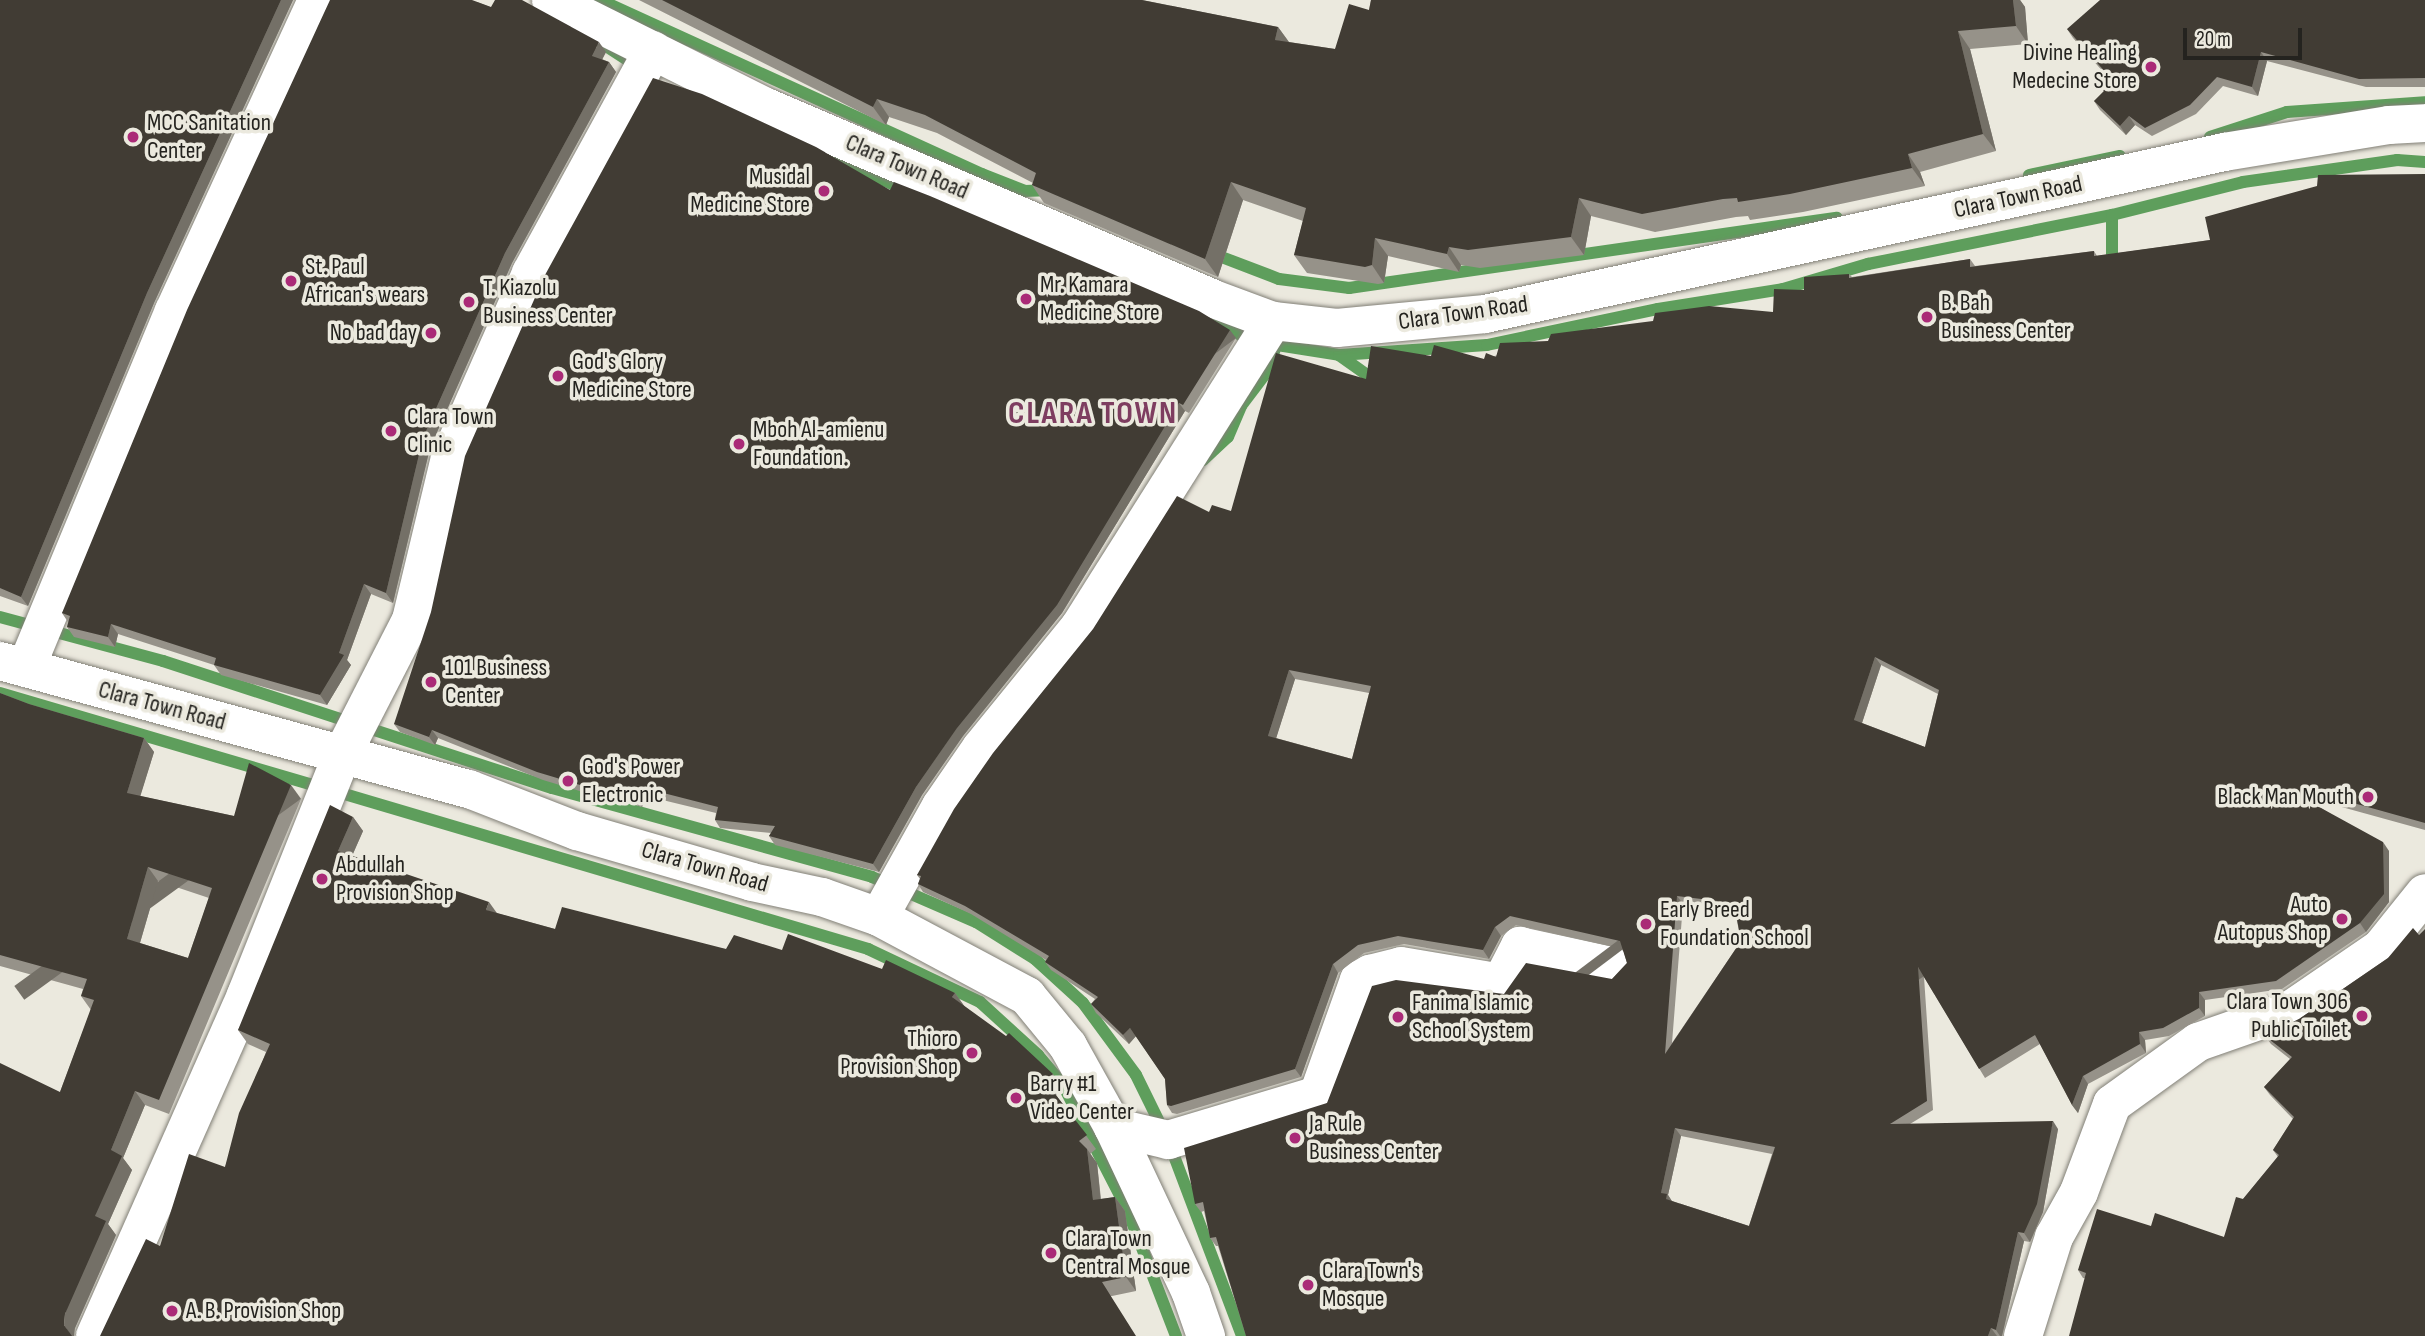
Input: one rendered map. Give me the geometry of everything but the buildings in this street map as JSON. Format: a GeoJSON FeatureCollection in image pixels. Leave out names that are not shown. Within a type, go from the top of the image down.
{"type":"FeatureCollection","features":[{"type":"Feature","properties":{"kind":"street"},"geometry":{"type":"LineString","coordinates":[[19,661],[55,600],[174,311],[317,0]]}},
{"type":"Feature","properties":{"kind":"street","name":"Clara Town Road"},"geometry":{"type":"LineString","coordinates":[[551,0],[766,107],[1273,321],[1337,328],[1485,314],[2224,152],[2389,125],[2425,123]]}},
{"type":"Feature","properties":{"kind":"street"},"geometry":{"type":"LineString","coordinates":[[95,1336],[241,1007],[342,755],[411,621],[450,457],[531,273],[653,50]]}},
{"type":"Feature","properties":{"kind":"street"},"geometry":{"type":"LineString","coordinates":[[880,917],[941,806],[1014,705],[1080,626],[1273,321]]}},
{"type":"Feature","properties":{"kind":"street","name":"Clara Town Road"},"geometry":{"type":"LineString","coordinates":[[19,661],[469,789],[577,831],[752,882],[822,897],[880,917],[1027,996],[1068,1046],[1114,1127],[1191,1293],[1206,1336]]}},
{"type":"Feature","properties":{"kind":"street"},"geometry":{"type":"LineString","coordinates":[[2023,1336],[2054,1237],[2079,1192],[2112,1104],[2198,1042],[2292,1009],[2381,948],[2425,893]]}},
{"type":"Feature","properties":{"kind":"street"},"geometry":{"type":"LineString","coordinates":[[1114,1127],[1168,1140],[1318,1095],[1359,980],[1370,974],[1401,966],[1502,983],[1520,946],[1612,966]]}},
{"type":"Feature","properties":{"kind":"waterway"},"geometry":{"type":"LineString","coordinates":[[600,0],[982,174],[1025,191],[1052,190]]}},
{"type":"Feature","properties":{"kind":"waterway"},"geometry":{"type":"LineString","coordinates":[[603,44],[638,67]]}},
{"type":"Feature","properties":{"kind":"waterway"},"geometry":{"type":"LineString","coordinates":[[2210,137],[2287,112],[2425,102]]}},
{"type":"Feature","properties":{"kind":"waterway"},"geometry":{"type":"LineString","coordinates":[[823,151],[907,191]]}},
{"type":"Feature","properties":{"kind":"waterway"},"geometry":{"type":"LineString","coordinates":[[2029,175],[2120,156]]}},
{"type":"Feature","properties":{"kind":"waterway"},"geometry":{"type":"LineString","coordinates":[[1204,316],[1252,341],[1339,355],[1487,345],[1658,309],[1783,289],[1868,264],[2112,215],[2243,182],[2397,160],[2425,162]]}},
{"type":"Feature","properties":{"kind":"waterway"},"geometry":{"type":"LineString","coordinates":[[2112,215],[2112,271]]}},
{"type":"Feature","properties":{"kind":"waterway"},"geometry":{"type":"LineString","coordinates":[[1211,253],[1279,279],[1349,288],[1837,218]]}},
{"type":"Feature","properties":{"kind":"waterway"},"geometry":{"type":"LineString","coordinates":[[1203,460],[1228,437],[1241,406],[1269,369],[1276,344]]}},
{"type":"Feature","properties":{"kind":"waterway"},"geometry":{"type":"LineString","coordinates":[[1339,355],[1381,385]]}},
{"type":"Feature","properties":{"kind":"waterway"},"geometry":{"type":"LineString","coordinates":[[0,617],[163,661],[552,788],[872,877],[976,922],[1035,959],[1083,1003],[1136,1075],[1168,1140],[1242,1336]]}},
{"type":"Feature","properties":{"kind":"waterway"},"geometry":{"type":"LineString","coordinates":[[0,693],[315,786]]}},
{"type":"Feature","properties":{"kind":"waterway"},"geometry":{"type":"LineString","coordinates":[[341,793],[868,949],[980,1002],[1038,1055],[1063,1085],[1127,1209],[1176,1336]]}},
{"type":"Feature","properties":{"kind":"place","name":"Divine Healing Medecine Store"},"geometry":{"type":"Point","coordinates":[2151,67]}},
{"type":"Feature","properties":{"kind":"place","name":"MCC Sanitation Center"},"geometry":{"type":"Point","coordinates":[133,137]}},
{"type":"Feature","properties":{"kind":"place","name":"Musidal Medicine Store"},"geometry":{"type":"Point","coordinates":[824,191]}},
{"type":"Feature","properties":{"kind":"place","name":"St. Paul African's wears"},"geometry":{"type":"Point","coordinates":[291,281]}},
{"type":"Feature","properties":{"kind":"place","name":"Mr. Kamara Medicine Store"},"geometry":{"type":"Point","coordinates":[1026,299]}},
{"type":"Feature","properties":{"kind":"place","name":"T. Kiazolu Business Center"},"geometry":{"type":"Point","coordinates":[469,302]}},
{"type":"Feature","properties":{"kind":"place","name":"B. Bah Business Center"},"geometry":{"type":"Point","coordinates":[1927,317]}},
{"type":"Feature","properties":{"kind":"place","name":"No bad day"},"geometry":{"type":"Point","coordinates":[431,333]}},
{"type":"Feature","properties":{"kind":"place","name":"God's Glory Medicine Store"},"geometry":{"type":"Point","coordinates":[558,376]}},
{"type":"Feature","properties":{"kind":"place","name":"Clara Town Clinic"},"geometry":{"type":"Point","coordinates":[391,431]}},
{"type":"Feature","properties":{"kind":"place","name":"Mboh Al-amienu Foundation."},"geometry":{"type":"Point","coordinates":[739,444]}},
{"type":"Feature","properties":{"kind":"place","name":"101 Business Center"},"geometry":{"type":"Point","coordinates":[431,682]}},
{"type":"Feature","properties":{"kind":"place","name":"God's Power Electronic"},"geometry":{"type":"Point","coordinates":[568,781]}},
{"type":"Feature","properties":{"kind":"place","name":"Black Man Mouth"},"geometry":{"type":"Point","coordinates":[2368,797]}},
{"type":"Feature","properties":{"kind":"place","name":"Abdullah Provision Shop"},"geometry":{"type":"Point","coordinates":[322,879]}},
{"type":"Feature","properties":{"kind":"place","name":"Auto Autopus Shop"},"geometry":{"type":"Point","coordinates":[2342,919]}},
{"type":"Feature","properties":{"kind":"place","name":"Early Breed Foundation School"},"geometry":{"type":"Point","coordinates":[1646,924]}},
{"type":"Feature","properties":{"kind":"place","name":"Clara Town 306 Public Toilet"},"geometry":{"type":"Point","coordinates":[2362,1016]}},
{"type":"Feature","properties":{"kind":"place","name":"Fanima Islamic School System"},"geometry":{"type":"Point","coordinates":[1398,1017]}},
{"type":"Feature","properties":{"kind":"place","name":"Thioro Provision Shop"},"geometry":{"type":"Point","coordinates":[972,1053]}},
{"type":"Feature","properties":{"kind":"place","name":"Barry #1 Video Center"},"geometry":{"type":"Point","coordinates":[1016,1098]}},
{"type":"Feature","properties":{"kind":"place","name":"Ja Rule Business Center"},"geometry":{"type":"Point","coordinates":[1295,1138]}},
{"type":"Feature","properties":{"kind":"place","name":"Clara Town Central Mosque"},"geometry":{"type":"Point","coordinates":[1051,1253]}},
{"type":"Feature","properties":{"kind":"place","name":"Clara Town's Mosque"},"geometry":{"type":"Point","coordinates":[1308,1285]}},
{"type":"Feature","properties":{"kind":"place","name":"A. B. Provision Shop"},"geometry":{"type":"Point","coordinates":[172,1311]}},
{"type":"Feature","properties":{"kind":"district","name":"CLARA TOWN"},"geometry":{"type":"Point","coordinates":[1093,414]}}]}
